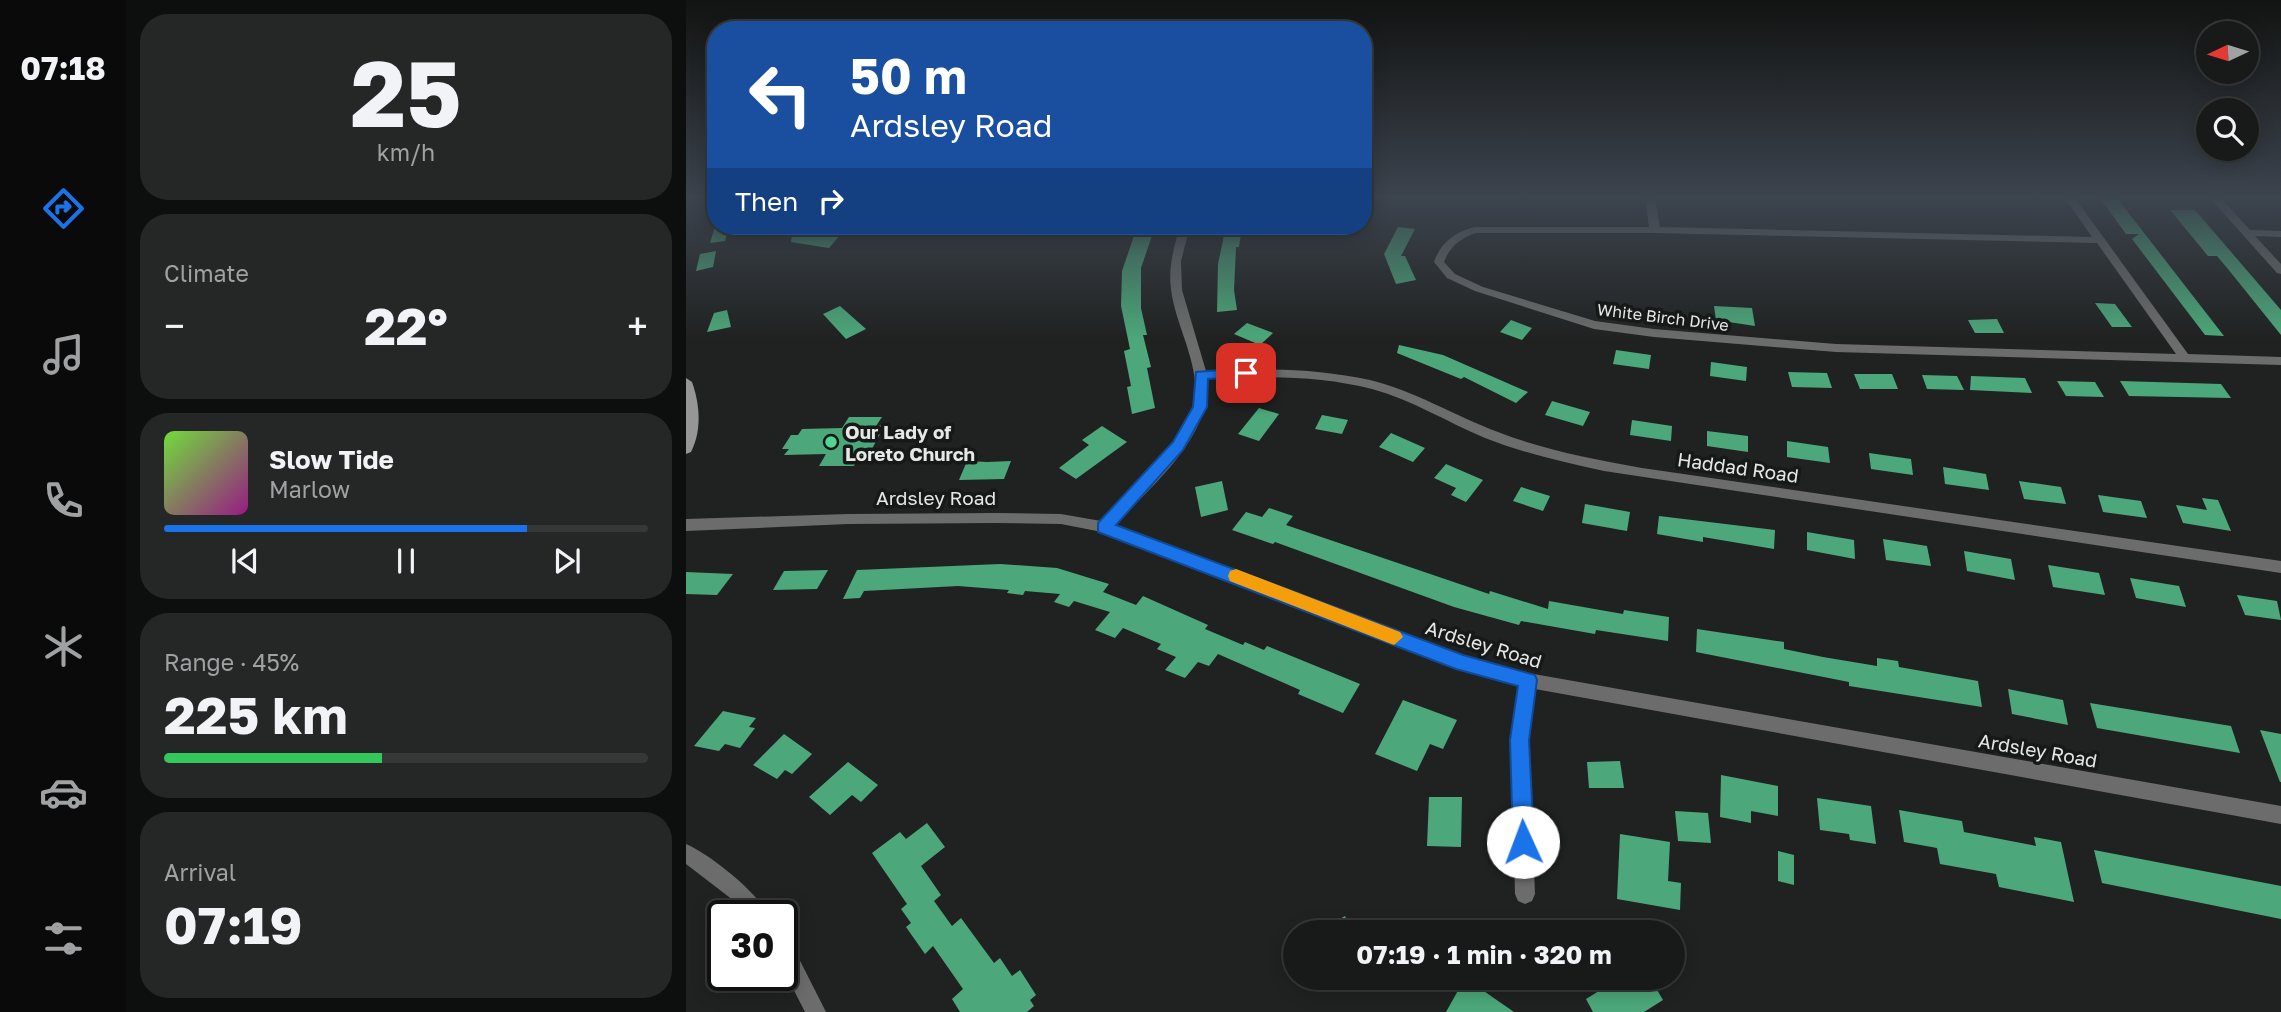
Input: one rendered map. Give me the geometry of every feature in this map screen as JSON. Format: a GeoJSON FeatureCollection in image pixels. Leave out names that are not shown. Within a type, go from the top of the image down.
{"type":"FeatureCollection","features":[{"type":"Feature","properties":{"kind":"main road"},"geometry":{"type":"LineString","coordinates":[[686,382],[693,402],[686,449]]}},
{"type":"Feature","properties":{"kind":"street"},"geometry":{"type":"LineString","coordinates":[[1104,527],[1178,446],[1200,407],[1201,375],[1179,302],[1175,274],[1181,245]]}},
{"type":"Feature","properties":{"kind":"street","name":"White Birch Drive"},"geometry":{"type":"LineString","coordinates":[[1446,245],[1439,262],[1451,276],[1479,289],[1594,325],[1654,333],[1836,348],[2281,360]]}},
{"type":"Feature","properties":{"kind":"street"},"geometry":{"type":"LineString","coordinates":[[2104,245],[2184,357]]}},
{"type":"Feature","properties":{"kind":"street"},"geometry":{"type":"LineString","coordinates":[[2257,245],[2281,271]]}},
{"type":"Feature","properties":{"kind":"street","name":"Haddad Road"},"geometry":{"type":"LineString","coordinates":[[1201,375],[1305,375],[1372,385],[1425,404],[1489,435],[1540,453],[1642,473],[2281,567]]}},
{"type":"Feature","properties":{"kind":"street","name":"Ardsley Road"},"geometry":{"type":"LineString","coordinates":[[686,525],[1062,519],[1104,527],[1462,663],[1528,680],[2281,816]]}},
{"type":"Feature","properties":{"kind":"street"},"geometry":{"type":"LineString","coordinates":[[1525,894],[1520,740],[1528,680]]}},
{"type":"Feature","properties":{"kind":"street"},"geometry":{"type":"LineString","coordinates":[[686,853],[736,890],[745,900]]}},
{"type":"Feature","properties":{"kind":"street"},"geometry":{"type":"LineString","coordinates":[[798,977],[816,1012]]}},
{"type":"Feature","properties":{"kind":"building"},"geometry":{"type":"Polygon","coordinates":[[[1131,245],[1149,245],[1141,268],[1141,308],[1147,335],[1143,335],[1151,367],[1147,368],[1155,408],[1132,414],[1127,387],[1131,386],[1124,351],[1130,349],[1121,306],[1122,271],[1131,245]]]}},
{"type":"Feature","properties":{"kind":"building"},"geometry":{"type":"Polygon","coordinates":[[[1222,245],[1239,245],[1236,247],[1234,290],[1237,310],[1217,312],[1218,264],[1222,245]]]}},
{"type":"Feature","properties":{"kind":"building"},"geometry":{"type":"Polygon","coordinates":[[[1389,245],[1407,245],[1401,256],[1405,256],[1416,280],[1396,284],[1384,254],[1389,245]]]}},
{"type":"Feature","properties":{"kind":"building"},"geometry":{"type":"Polygon","coordinates":[[[2137,245],[2154,245],[2224,336],[2205,335],[2137,245]]]}},
{"type":"Feature","properties":{"kind":"building"},"geometry":{"type":"Polygon","coordinates":[[[2199,245],[2225,245],[2281,310],[2281,335],[2217,256],[2208,256],[2199,245]]]}},
{"type":"Feature","properties":{"kind":"building"},"geometry":{"type":"Polygon","coordinates":[[[716,251],[713,267],[696,271],[700,254],[716,251]]]}},
{"type":"Feature","properties":{"kind":"building"},"geometry":{"type":"Polygon","coordinates":[[[2095,303],[2115,304],[2132,327],[2112,327],[2095,303]]]}},
{"type":"Feature","properties":{"kind":"building"},"geometry":{"type":"Polygon","coordinates":[[[840,306],[866,329],[846,339],[823,314],[840,306]]]}},
{"type":"Feature","properties":{"kind":"building"},"geometry":{"type":"Polygon","coordinates":[[[1714,306],[1752,308],[1755,326],[1716,320],[1714,306]]]}},
{"type":"Feature","properties":{"kind":"building"},"geometry":{"type":"Polygon","coordinates":[[[727,310],[731,327],[707,332],[714,313],[727,310]]]}},
{"type":"Feature","properties":{"kind":"building"},"geometry":{"type":"Polygon","coordinates":[[[1997,319],[2004,333],[1975,333],[1968,320],[1997,319]]]}},
{"type":"Feature","properties":{"kind":"building"},"geometry":{"type":"Polygon","coordinates":[[[1511,320],[1532,328],[1522,340],[1500,332],[1511,320]]]}},
{"type":"Feature","properties":{"kind":"building"},"geometry":{"type":"Polygon","coordinates":[[[1247,323],[1273,333],[1260,345],[1234,334],[1247,323]]]}},
{"type":"Feature","properties":{"kind":"building"},"geometry":{"type":"Polygon","coordinates":[[[1399,345],[1443,355],[1528,392],[1516,403],[1464,377],[1461,379],[1397,353],[1399,345]]]}},
{"type":"Feature","properties":{"kind":"building"},"geometry":{"type":"Polygon","coordinates":[[[1616,350],[1651,355],[1649,369],[1613,364],[1616,350]]]}},
{"type":"Feature","properties":{"kind":"building"},"geometry":{"type":"Polygon","coordinates":[[[1711,362],[1747,367],[1746,381],[1710,376],[1711,362]]]}},
{"type":"Feature","properties":{"kind":"building"},"geometry":{"type":"Polygon","coordinates":[[[1788,372],[1827,373],[1832,388],[1792,387],[1788,372]]]}},
{"type":"Feature","properties":{"kind":"building"},"geometry":{"type":"Polygon","coordinates":[[[1854,374],[1892,374],[1898,389],[1860,389],[1854,374]]]}},
{"type":"Feature","properties":{"kind":"building"},"geometry":{"type":"Polygon","coordinates":[[[1922,375],[1957,376],[1964,390],[1927,389],[1922,375]]]}},
{"type":"Feature","properties":{"kind":"building"},"geometry":{"type":"Polygon","coordinates":[[[1971,376],[2025,378],[2032,393],[1970,390],[1971,376]]]}},
{"type":"Feature","properties":{"kind":"building"},"geometry":{"type":"Polygon","coordinates":[[[2057,381],[2095,382],[2104,397],[2066,396],[2057,381]]]}},
{"type":"Feature","properties":{"kind":"building"},"geometry":{"type":"Polygon","coordinates":[[[2120,381],[2221,384],[2231,398],[2129,396],[2120,381]]]}},
{"type":"Feature","properties":{"kind":"building"},"geometry":{"type":"Polygon","coordinates":[[[1552,401],[1590,412],[1583,426],[1545,415],[1552,401]]]}},
{"type":"Feature","properties":{"kind":"building"},"geometry":{"type":"Polygon","coordinates":[[[1259,408],[1279,414],[1259,441],[1238,434],[1259,408]]]}},
{"type":"Feature","properties":{"kind":"building"},"geometry":{"type":"Polygon","coordinates":[[[1322,415],[1348,420],[1342,434],[1315,429],[1322,415]]]}},
{"type":"Feature","properties":{"kind":"building","name":"Our Lady of Loreto Church"},"geometry":{"type":"Polygon","coordinates":[[[849,417],[882,417],[876,426],[885,425],[868,456],[859,456],[854,466],[819,466],[826,454],[784,455],[789,449],[782,449],[791,435],[798,435],[802,429],[842,428],[849,417]]]}},
{"type":"Feature","properties":{"kind":"building"},"geometry":{"type":"Polygon","coordinates":[[[1632,420],[1672,426],[1671,441],[1630,435],[1632,420]]]}},
{"type":"Feature","properties":{"kind":"building"},"geometry":{"type":"Polygon","coordinates":[[[1102,426],[1127,442],[1076,479],[1059,468],[1089,445],[1082,440],[1102,426]]]}},
{"type":"Feature","properties":{"kind":"building"},"geometry":{"type":"Polygon","coordinates":[[[1707,431],[1748,436],[1748,452],[1707,446],[1707,431]]]}},
{"type":"Feature","properties":{"kind":"building"},"geometry":{"type":"Polygon","coordinates":[[[1391,433],[1425,448],[1413,462],[1379,447],[1391,433]]]}},
{"type":"Feature","properties":{"kind":"building"},"geometry":{"type":"Polygon","coordinates":[[[1787,441],[1828,447],[1830,463],[1787,457],[1787,441]]]}},
{"type":"Feature","properties":{"kind":"building"},"geometry":{"type":"Polygon","coordinates":[[[1869,453],[1911,459],[1913,475],[1871,469],[1869,453]]]}},
{"type":"Feature","properties":{"kind":"building"},"geometry":{"type":"Polygon","coordinates":[[[967,461],[1011,461],[1004,479],[959,480],[967,461]]]}},
{"type":"Feature","properties":{"kind":"building"},"geometry":{"type":"Polygon","coordinates":[[[1446,464],[1483,480],[1466,502],[1451,495],[1456,488],[1434,478],[1446,464]]]}},
{"type":"Feature","properties":{"kind":"building"},"geometry":{"type":"Polygon","coordinates":[[[1943,467],[1986,474],[1989,490],[1945,484],[1943,467]]]}},
{"type":"Feature","properties":{"kind":"building"},"geometry":{"type":"Polygon","coordinates":[[[1222,481],[1228,510],[1201,517],[1195,487],[1222,481]]]}},
{"type":"Feature","properties":{"kind":"building"},"geometry":{"type":"Polygon","coordinates":[[[2019,481],[2061,487],[2066,504],[2024,499],[2019,481]]]}},
{"type":"Feature","properties":{"kind":"building"},"geometry":{"type":"Polygon","coordinates":[[[1521,487],[1550,496],[1543,511],[1513,501],[1521,487]]]}},
{"type":"Feature","properties":{"kind":"building"},"geometry":{"type":"Polygon","coordinates":[[[2098,495],[2141,501],[2147,518],[2103,512],[2098,495]]]}},
{"type":"Feature","properties":{"kind":"building"},"geometry":{"type":"Polygon","coordinates":[[[2202,498],[2218,500],[2231,531],[2183,523],[2176,505],[2207,510],[2202,498]]]}},
{"type":"Feature","properties":{"kind":"building"},"geometry":{"type":"Polygon","coordinates":[[[1585,504],[1630,512],[1627,531],[1582,523],[1585,504]]]}},
{"type":"Feature","properties":{"kind":"building"},"geometry":{"type":"Polygon","coordinates":[[[1269,508],[1293,516],[1286,525],[1489,594],[1490,591],[1548,609],[1549,601],[1623,614],[1624,610],[1669,617],[1668,641],[1596,630],[1595,634],[1521,621],[1519,625],[1454,607],[1275,542],[1273,544],[1232,530],[1246,512],[1262,517],[1269,508]]]}},
{"type":"Feature","properties":{"kind":"building"},"geometry":{"type":"Polygon","coordinates":[[[1659,516],[1775,530],[1774,549],[1703,537],[1703,542],[1657,534],[1659,516]]]}},
{"type":"Feature","properties":{"kind":"building"},"geometry":{"type":"Polygon","coordinates":[[[1807,532],[1854,540],[1855,559],[1807,550],[1807,532]]]}},
{"type":"Feature","properties":{"kind":"building"},"geometry":{"type":"Polygon","coordinates":[[[1883,539],[1927,546],[1931,566],[1886,560],[1883,539]]]}},
{"type":"Feature","properties":{"kind":"building"},"geometry":{"type":"Polygon","coordinates":[[[1964,551],[2011,559],[2015,580],[1967,571],[1964,551]]]}},
{"type":"Feature","properties":{"kind":"building"},"geometry":{"type":"Polygon","coordinates":[[[1000,564],[1057,568],[1109,584],[1103,592],[1136,605],[1143,596],[1208,625],[1205,629],[1243,645],[1245,642],[1264,650],[1267,646],[1360,684],[1343,713],[1298,694],[1300,690],[1218,654],[1209,666],[1198,662],[1185,678],[1165,670],[1176,657],[1157,649],[1161,644],[1123,628],[1115,638],[1095,630],[1110,612],[1074,601],[1069,607],[1054,602],[1060,594],[1025,591],[1023,595],[1007,593],[1009,590],[958,586],[864,591],[860,598],[843,599],[857,570],[1000,564]]]}},
{"type":"Feature","properties":{"kind":"building"},"geometry":{"type":"Polygon","coordinates":[[[2048,565],[2099,573],[2105,595],[2053,587],[2048,565]]]}},
{"type":"Feature","properties":{"kind":"building"},"geometry":{"type":"Polygon","coordinates":[[[828,570],[817,589],[773,590],[784,571],[828,570]]]}},
{"type":"Feature","properties":{"kind":"building"},"geometry":{"type":"Polygon","coordinates":[[[686,572],[733,574],[717,595],[686,594],[686,572]]]}},
{"type":"Feature","properties":{"kind":"building"},"geometry":{"type":"Polygon","coordinates":[[[2130,578],[2179,586],[2186,607],[2136,598],[2130,578]]]}},
{"type":"Feature","properties":{"kind":"building"},"geometry":{"type":"Polygon","coordinates":[[[2237,595],[2277,601],[2281,620],[2245,615],[2237,595]]]}},
{"type":"Feature","properties":{"kind":"building"},"geometry":{"type":"Polygon","coordinates":[[[1697,629],[1784,642],[1784,649],[1877,666],[1877,658],[1898,661],[1899,667],[1978,681],[1982,707],[1849,686],[1849,682],[1696,652],[1697,629]]]}},
{"type":"Feature","properties":{"kind":"building"},"geometry":{"type":"Polygon","coordinates":[[[2008,689],[2063,700],[2068,725],[2012,714],[2008,689]]]}},
{"type":"Feature","properties":{"kind":"building"},"geometry":{"type":"Polygon","coordinates":[[[1403,700],[1457,720],[1443,749],[1430,744],[1417,771],[1375,754],[1403,700]]]}},
{"type":"Feature","properties":{"kind":"building"},"geometry":{"type":"Polygon","coordinates":[[[2090,703],[2231,726],[2240,753],[2097,728],[2090,703]]]}},
{"type":"Feature","properties":{"kind":"building"},"geometry":{"type":"Polygon","coordinates":[[[723,711],[756,718],[749,727],[755,728],[740,748],[725,744],[719,751],[694,746],[723,711]]]}},
{"type":"Feature","properties":{"kind":"building"},"geometry":{"type":"Polygon","coordinates":[[[2260,730],[2281,734],[2281,782],[2280,782],[2260,730]]]}},
{"type":"Feature","properties":{"kind":"building"},"geometry":{"type":"Polygon","coordinates":[[[784,734],[812,754],[792,774],[785,770],[777,779],[753,765],[784,734]]]}},
{"type":"Feature","properties":{"kind":"building"},"geometry":{"type":"Polygon","coordinates":[[[1620,761],[1624,788],[1589,788],[1587,762],[1620,761]]]}},
{"type":"Feature","properties":{"kind":"building"},"geometry":{"type":"Polygon","coordinates":[[[848,762],[878,785],[861,802],[852,795],[830,815],[809,797],[848,762]]]}},
{"type":"Feature","properties":{"kind":"building"},"geometry":{"type":"Polygon","coordinates":[[[1721,775],[1778,786],[1778,816],[1751,811],[1751,823],[1720,817],[1721,775]]]}},
{"type":"Feature","properties":{"kind":"building"},"geometry":{"type":"Polygon","coordinates":[[[1429,797],[1462,797],[1461,847],[1427,846],[1429,797]]]}},
{"type":"Feature","properties":{"kind":"building"},"geometry":{"type":"Polygon","coordinates":[[[1817,798],[1871,806],[1876,844],[1850,840],[1849,834],[1820,830],[1817,798]]]}},
{"type":"Feature","properties":{"kind":"building"},"geometry":{"type":"Polygon","coordinates":[[[1899,810],[1962,821],[1964,832],[2036,846],[2034,837],[2061,842],[2074,902],[1999,887],[1996,874],[1940,864],[1937,848],[1904,842],[1899,810]]]}},
{"type":"Feature","properties":{"kind":"building"},"geometry":{"type":"Polygon","coordinates":[[[1675,811],[1708,813],[1711,843],[1678,841],[1675,811]]]}},
{"type":"Feature","properties":{"kind":"building"},"geometry":{"type":"Polygon","coordinates":[[[927,823],[945,847],[921,866],[941,895],[934,901],[952,926],[961,918],[994,963],[1000,958],[1012,976],[1020,970],[1036,995],[1030,1000],[1034,1006],[1027,1012],[960,1012],[952,999],[963,989],[933,946],[925,954],[906,927],[911,923],[901,909],[907,904],[872,853],[900,832],[906,839],[927,823]]]}},
{"type":"Feature","properties":{"kind":"building"},"geometry":{"type":"Polygon","coordinates":[[[1620,834],[1670,842],[1668,881],[1681,883],[1680,910],[1617,899],[1620,834]]]}},
{"type":"Feature","properties":{"kind":"building"},"geometry":{"type":"Polygon","coordinates":[[[2094,850],[2281,886],[2281,919],[2102,883],[2094,850]]]}},
{"type":"Feature","properties":{"kind":"building"},"geometry":{"type":"Polygon","coordinates":[[[1778,851],[1794,855],[1794,885],[1778,881],[1778,851]]]}},
{"type":"Feature","properties":{"kind":"building"},"geometry":{"type":"Polygon","coordinates":[[[1458,990],[1482,990],[1514,1012],[1446,1012],[1458,990]]]}},
{"type":"Feature","properties":{"kind":"building"},"geometry":{"type":"Polygon","coordinates":[[[1601,990],[1657,990],[1663,1000],[1644,1012],[1593,1012],[1586,999],[1601,990]]]}},
{"type":"Feature","properties":{"kind":"slow traffic"},"geometry":{"type":"LineString","coordinates":[[1236,576],[1394,637]]}},
{"type":"Feature","properties":{"kind":"place","name":"Our Lady of Loreto Church"},"geometry":{"type":"Point","coordinates":[831,442]}},
{"type":"Feature","properties":{"kind":"route"},"geometry":{"type":"LineString","coordinates":[[1246,373],[1201,375],[1200,407],[1178,446],[1104,527],[1462,663],[1528,680],[1520,740],[1523,842]]}}]}
